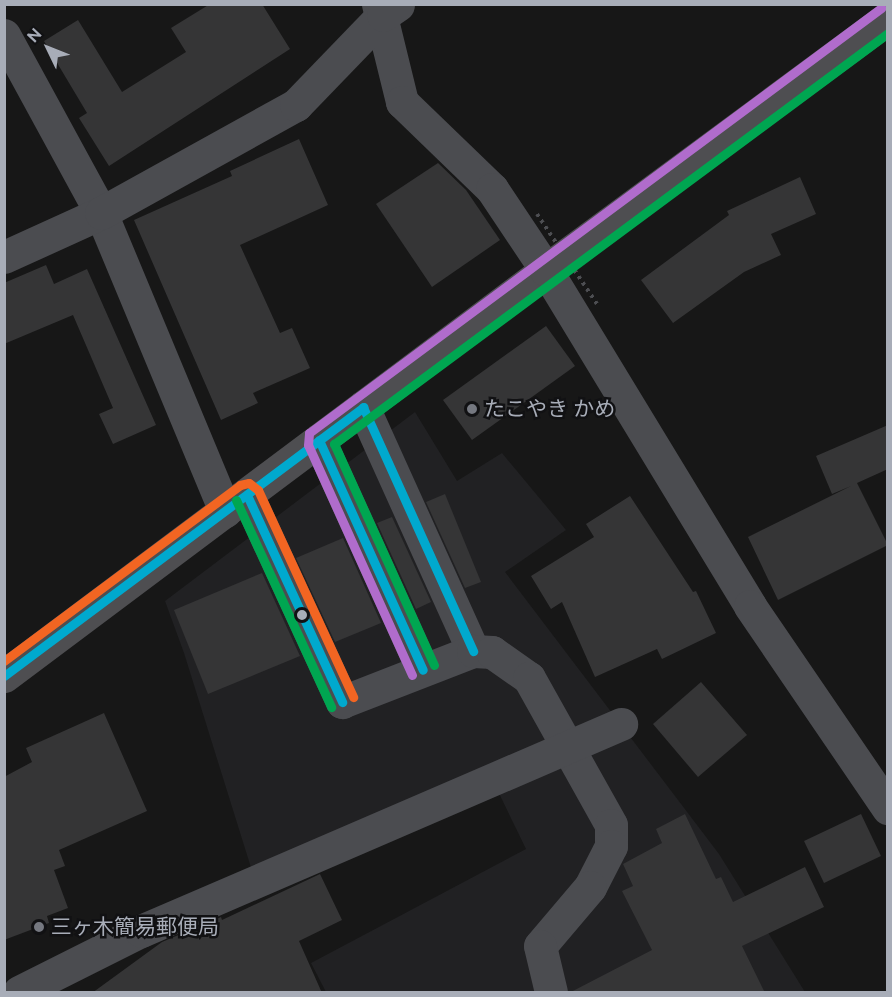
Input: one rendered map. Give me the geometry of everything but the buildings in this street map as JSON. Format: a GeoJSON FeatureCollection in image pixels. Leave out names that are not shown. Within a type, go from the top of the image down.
{"type":"FeatureCollection","features":[{"type":"Feature","properties":{"kind":"highway"},"geometry":{"type":"LineString","coordinates":[[4,676],[546,270],[888,18]]}},
{"type":"Feature","properties":{"kind":"street"},"geometry":{"type":"LineString","coordinates":[[4,257],[101,213],[296,105],[387,8]]}},
{"type":"Feature","properties":{"kind":"street"},"geometry":{"type":"LineString","coordinates":[[387,8],[402,102],[492,189],[546,270],[750,606],[888,808]]}},
{"type":"Feature","properties":{"kind":"street"},"geometry":{"type":"LineString","coordinates":[[4,35],[101,213],[236,503],[342,702],[473,651],[492,652],[529,678],[611,825],[611,846],[590,887],[540,946],[551,993]]}},
{"type":"Feature","properties":{"kind":"street"},"geometry":{"type":"LineString","coordinates":[[363,407],[473,651]]}},
{"type":"Feature","properties":{"kind":"street"},"geometry":{"type":"LineString","coordinates":[[319,440],[423,670]]}},
{"type":"Feature","properties":{"kind":"street"},"geometry":{"type":"LineString","coordinates":[[19,993],[141,931],[621,724]]}},
{"type":"Feature","properties":{"kind":"path"},"geometry":{"type":"LineString","coordinates":[[537,214],[597,304]]}},
{"type":"Feature","properties":{"kind":"shaded area"},"geometry":{"type":"Polygon","coordinates":[[[415,412],[457,481],[502,453],[566,530],[505,572],[719,854],[805,992],[326,992],[311,963],[526,849],[492,779],[253,874],[184,653],[165,601],[415,412]]]}},
{"type":"Feature","properties":{"kind":"transit line"},"geometry":{"type":"LineString","coordinates":[[412,675],[308,445],[309,433],[881,8]]}},
{"type":"Feature","properties":{"kind":"transit line"},"geometry":{"type":"LineString","coordinates":[[434,665],[334,444],[888,33]]}},
{"type":"Feature","properties":{"kind":"transit line"},"geometry":{"type":"LineString","coordinates":[[4,676],[363,407],[473,651]]}},
{"type":"Feature","properties":{"kind":"transit line"},"geometry":{"type":"LineString","coordinates":[[319,440],[423,670]]}},
{"type":"Feature","properties":{"kind":"transit line"},"geometry":{"type":"LineString","coordinates":[[4,661],[240,485],[249,483],[258,490],[353,697]]}},
{"type":"Feature","properties":{"kind":"transit line"},"geometry":{"type":"LineString","coordinates":[[247,495],[342,702]]}},
{"type":"Feature","properties":{"kind":"transit line"},"geometry":{"type":"LineString","coordinates":[[236,500],[331,707]]}},
{"type":"Feature","properties":{"kind":"place","name":"たこやき かめ"},"geometry":{"type":"Point","coordinates":[472,409]}},
{"type":"Feature","properties":{"kind":"place","name":"三ヶ木簡易郵便局"},"geometry":{"type":"Point","coordinates":[39,927]}}]}
